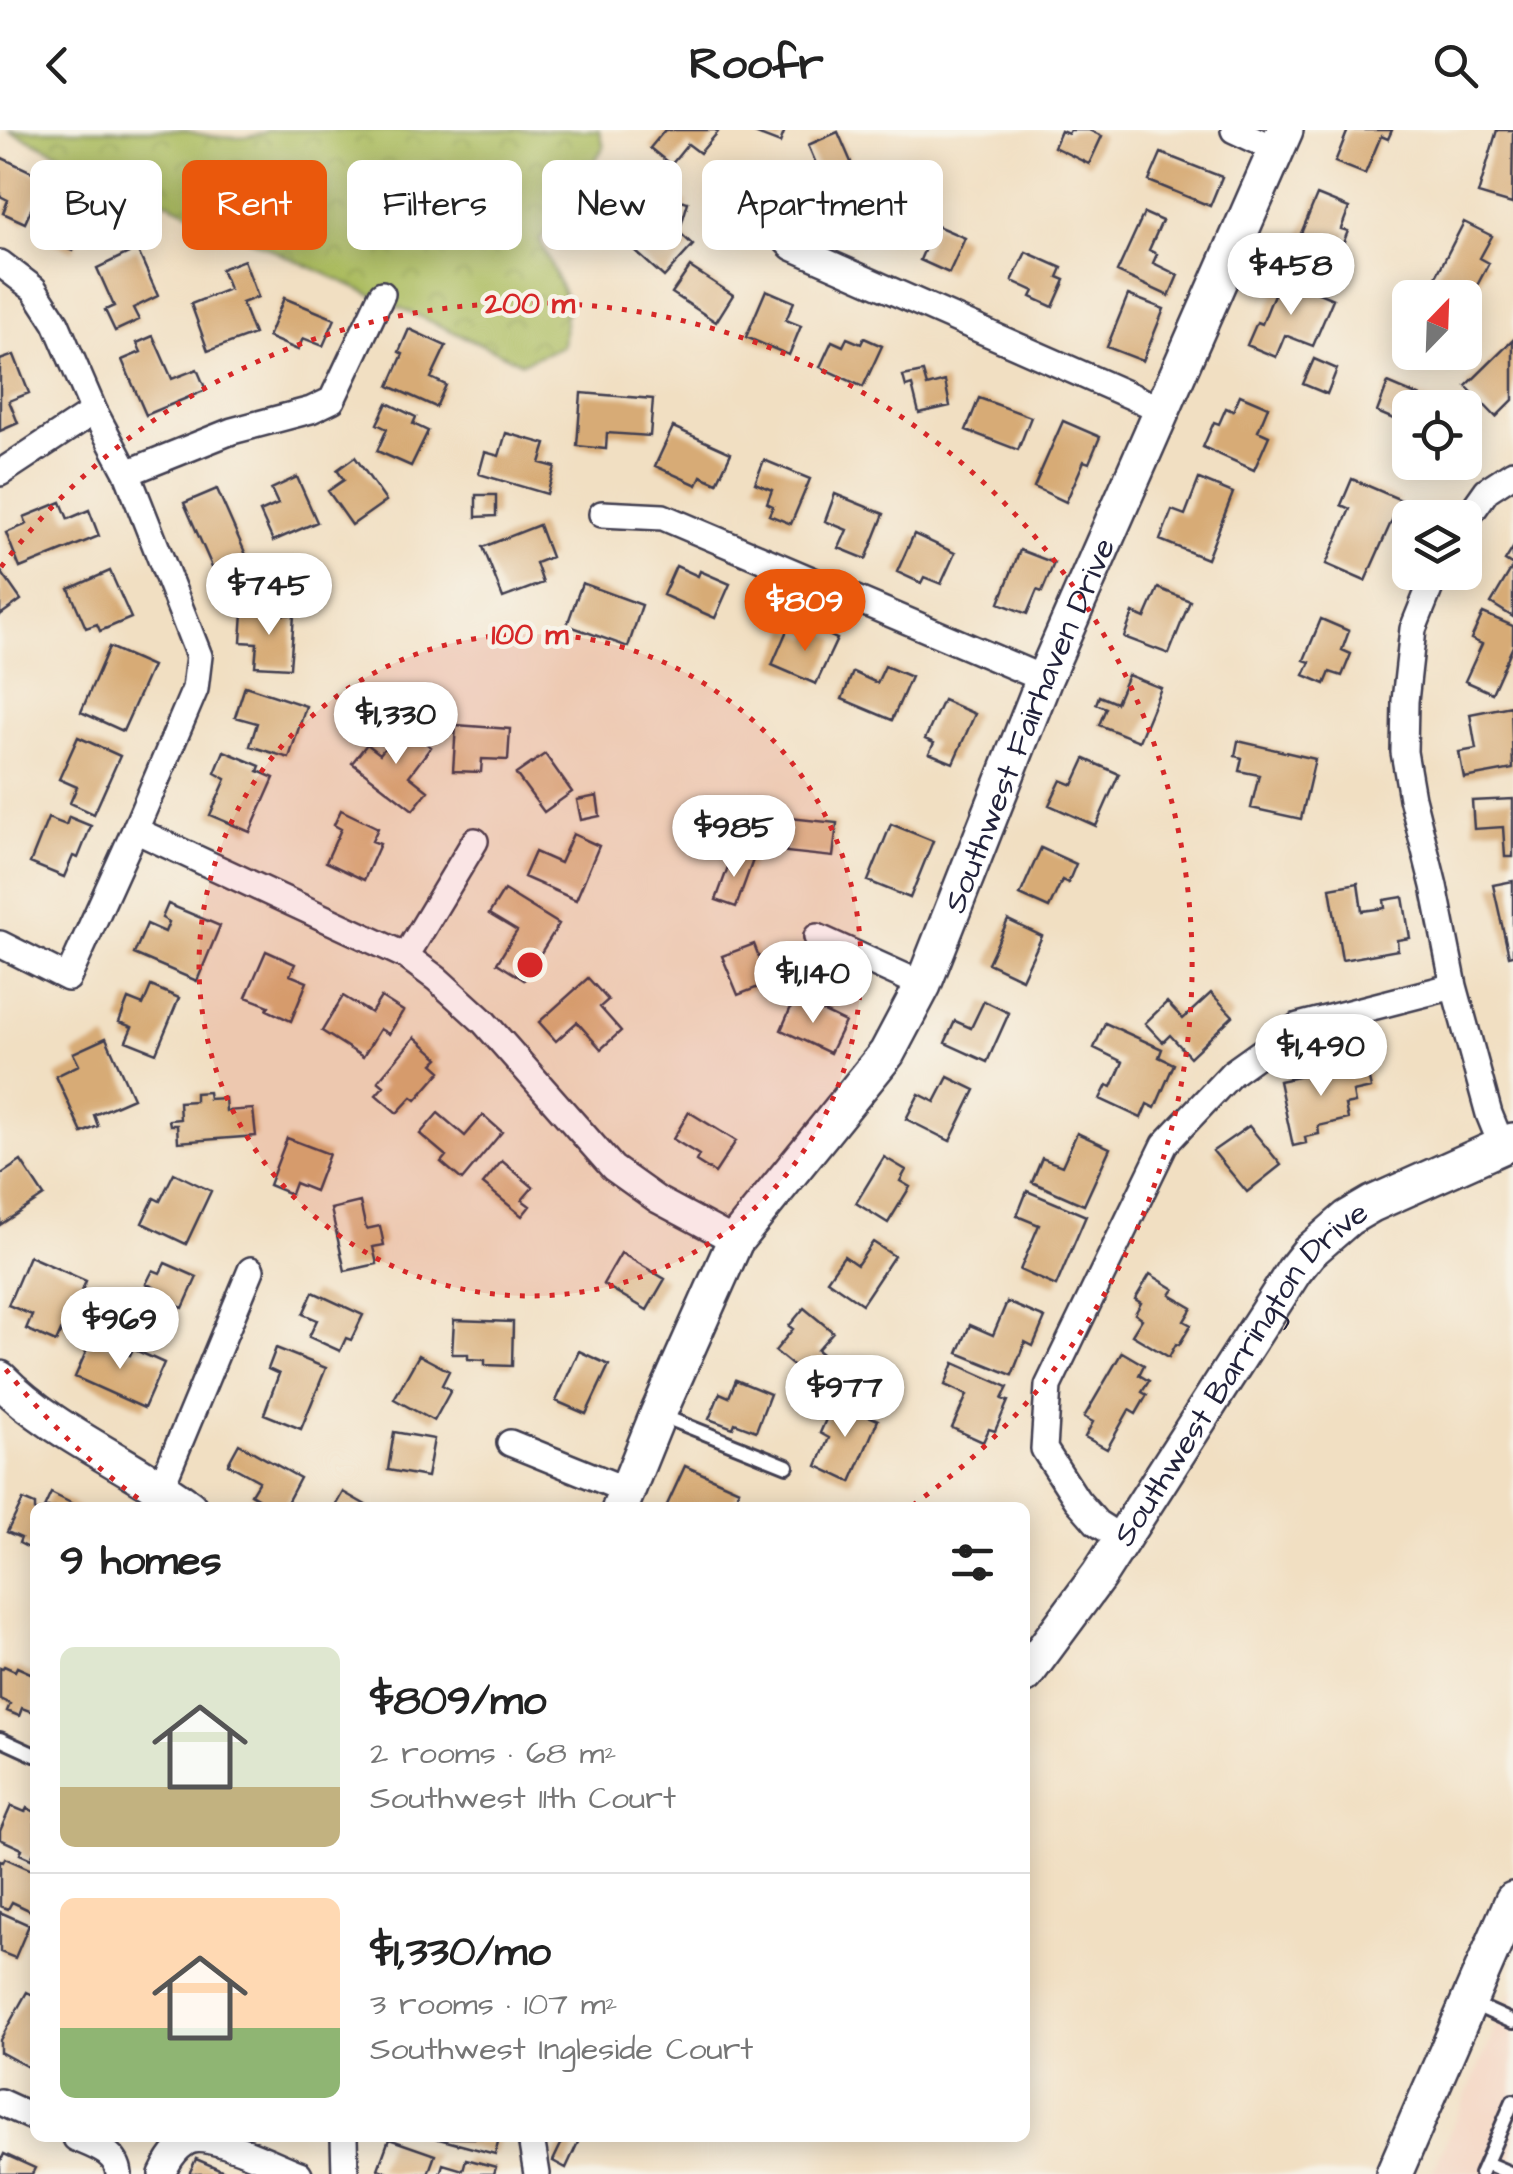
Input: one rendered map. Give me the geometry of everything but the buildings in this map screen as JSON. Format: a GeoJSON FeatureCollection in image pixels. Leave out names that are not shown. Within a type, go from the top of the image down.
{"type":"FeatureCollection","features":[{"type":"Feature","properties":{"kind":"street"},"geometry":{"type":"LineString","coordinates":[[1234,130],[1281,140]]}},
{"type":"Feature","properties":{"kind":"street","name":"Southwest Fairhaven Drive"},"geometry":{"type":"LineString","coordinates":[[623,1499],[734,1241],[887,1053],[923,986],[1044,679],[1281,140]]}},
{"type":"Feature","properties":{"kind":"street"},"geometry":{"type":"LineString","coordinates":[[799,250],[1164,410]]}},
{"type":"Feature","properties":{"kind":"street"},"geometry":{"type":"LineString","coordinates":[[0,263],[34,289],[56,323],[94,411],[127,473],[199,656],[195,690],[68,978],[0,944]]}},
{"type":"Feature","properties":{"kind":"street"},"geometry":{"type":"LineString","coordinates":[[127,473],[232,430],[311,410],[332,400],[382,294]]}},
{"type":"Feature","properties":{"kind":"street"},"geometry":{"type":"LineString","coordinates":[[0,473],[94,411]]}},
{"type":"Feature","properties":{"kind":"street"},"geometry":{"type":"LineString","coordinates":[[1481,500],[1513,473]]}},
{"type":"Feature","properties":{"kind":"street"},"geometry":{"type":"LineString","coordinates":[[602,514],[663,517],[1044,679]]}},
{"type":"Feature","properties":{"kind":"street"},"geometry":{"type":"LineString","coordinates":[[1429,590],[1413,629],[1404,752],[1454,986],[1489,1114],[1508,1144]]}},
{"type":"Feature","properties":{"kind":"street"},"geometry":{"type":"LineString","coordinates":[[136,830],[406,956],[438,979],[484,1022],[613,1168],[658,1200],[734,1241]]}},
{"type":"Feature","properties":{"kind":"street"},"geometry":{"type":"LineString","coordinates":[[406,956],[475,841]]}},
{"type":"Feature","properties":{"kind":"street"},"geometry":{"type":"LineString","coordinates":[[817,937],[923,986]]}},
{"type":"Feature","properties":{"kind":"street"},"geometry":{"type":"LineString","coordinates":[[1122,1539],[1096,1522],[1076,1500],[1044,1450],[1048,1386],[1164,1144],[1232,1073],[1298,1026],[1454,986]]}},
{"type":"Feature","properties":{"kind":"street","name":"Southwest Barrington Drive"},"geometry":{"type":"LineString","coordinates":[[1030,1668],[1098,1575],[1309,1252],[1348,1218],[1508,1144]]}},
{"type":"Feature","properties":{"kind":"street"},"geometry":{"type":"LineString","coordinates":[[0,1378],[50,1420],[175,1497],[251,1270]]}},
{"type":"Feature","properties":{"kind":"street"},"geometry":{"type":"LineString","coordinates":[[510,1443],[623,1499]]}},
{"type":"Feature","properties":{"kind":"street"},"geometry":{"type":"LineString","coordinates":[[1394,2174],[1513,1900]]}},
{"type":"Feature","properties":{"kind":"street"},"geometry":{"type":"LineString","coordinates":[[0,2102],[30,2116]]}},
{"type":"Feature","properties":{"kind":"street"},"geometry":{"type":"LineString","coordinates":[[85,2142],[108,2152],[119,2167],[119,2174]]}},
{"type":"Feature","properties":{"kind":"street"},"geometry":{"type":"LineString","coordinates":[[166,2166],[189,2142]]}},
{"type":"Feature","properties":{"kind":"street"},"geometry":{"type":"LineString","coordinates":[[217,2142],[299,2174]]}},
{"type":"Feature","properties":{"kind":"street"},"geometry":{"type":"LineString","coordinates":[[344,2142],[345,2174]]}},
{"type":"Feature","properties":{"kind":"street"},"geometry":{"type":"LineString","coordinates":[[532,2142],[536,2174]]}},
{"type":"Feature","properties":{"kind":"lane"},"geometry":{"type":"LineString","coordinates":[[658,1414],[788,1466]]}},
{"type":"Feature","properties":{"kind":"lane"},"geometry":{"type":"LineString","coordinates":[[0,1740],[30,1753]]}},
{"type":"Feature","properties":{"kind":"lane"},"geometry":{"type":"LineString","coordinates":[[1469,2002],[1513,2022]]}},
{"type":"Feature","properties":{"kind":"lane"},"geometry":{"type":"LineString","coordinates":[[1512,2174],[1484,2168],[1513,2102]]}},
{"type":"Feature","properties":{"kind":"shaded area"},"geometry":{"type":"Polygon","coordinates":[[[1513,1988],[1513,2174],[1432,2174],[1513,1988]]]}},
{"type":"Feature","properties":{"kind":"green space"},"geometry":{"type":"Polygon","coordinates":[[[8,130],[182,130],[238,138],[268,130],[599,130],[604,147],[595,160],[542,160],[540,240],[567,301],[563,346],[522,363],[273,250],[327,250],[327,160],[182,160],[182,209],[162,200],[162,160],[74,160],[8,130]]]}}]}
